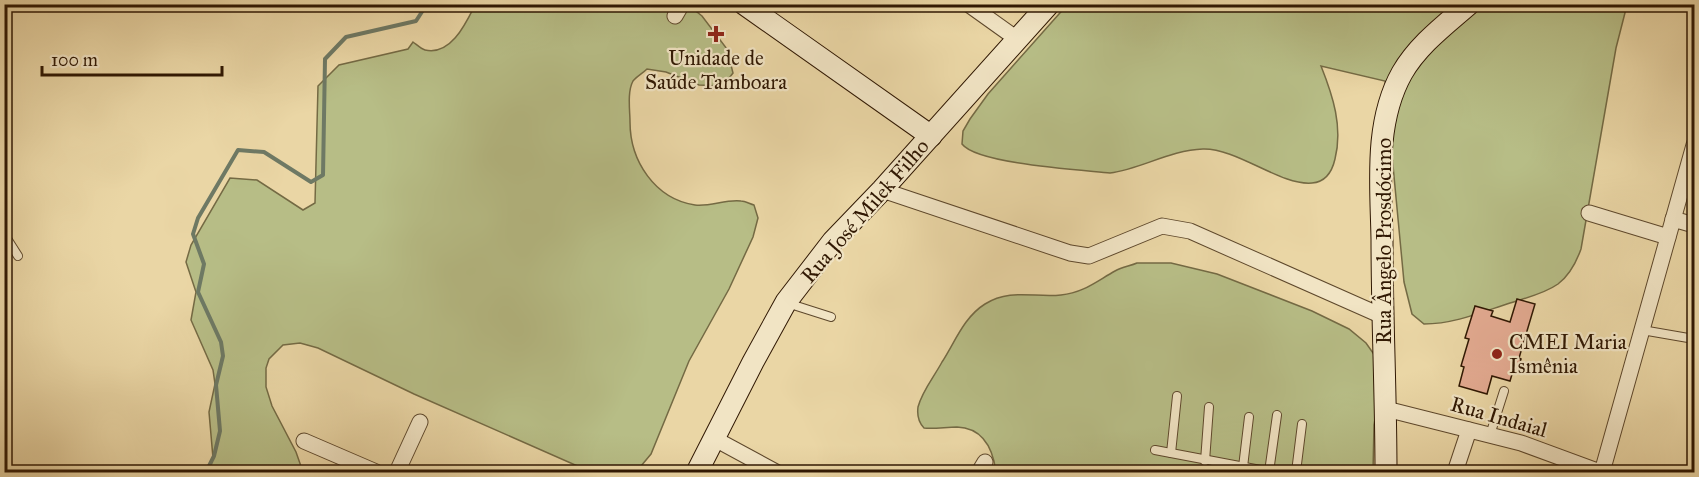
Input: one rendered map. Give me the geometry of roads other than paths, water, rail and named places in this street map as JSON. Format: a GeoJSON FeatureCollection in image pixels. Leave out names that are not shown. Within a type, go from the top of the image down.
{"type":"FeatureCollection","features":[{"type":"Feature","properties":{"kind":"street"},"geometry":{"type":"LineString","coordinates":[[744,4],[930,136]]}},
{"type":"Feature","properties":{"kind":"street"},"geometry":{"type":"LineString","coordinates":[[968,4],[1017,39]]}},
{"type":"Feature","properties":{"kind":"street","name":"Rua José Milek Filho"},"geometry":{"type":"LineString","coordinates":[[697,472],[786,302],[833,241],[882,190],[1049,4]]}},
{"type":"Feature","properties":{"kind":"street","name":"Rua Ângelo Prosdócimo"},"geometry":{"type":"LineString","coordinates":[[1386,472],[1381,142],[1391,97],[1402,73],[1422,46],[1468,4]]}},
{"type":"Feature","properties":{"kind":"street"},"geometry":{"type":"LineString","coordinates":[[1601,472],[1695,145]]}},
{"type":"Feature","properties":{"kind":"street"},"geometry":{"type":"LineString","coordinates":[[882,190],[1070,253],[1089,255],[1107,250],[1162,226],[1190,231],[1382,316]]}},
{"type":"Feature","properties":{"kind":"street"},"geometry":{"type":"LineString","coordinates":[[1589,213],[1668,237]]}},
{"type":"Feature","properties":{"kind":"street"},"geometry":{"type":"LineString","coordinates":[[1673,219],[1695,225]]}},
{"type":"Feature","properties":{"kind":"street","name":"Rua Indaial"},"geometry":{"type":"LineString","coordinates":[[1386,409],[1521,443],[1601,472]]}},
{"type":"Feature","properties":{"kind":"street"},"geometry":{"type":"LineString","coordinates":[[397,472],[420,422]]}},
{"type":"Feature","properties":{"kind":"street"},"geometry":{"type":"LineString","coordinates":[[1455,472],[1469,430]]}},
{"type":"Feature","properties":{"kind":"street"},"geometry":{"type":"LineString","coordinates":[[716,439],[776,472]]}},
{"type":"Feature","properties":{"kind":"street"},"geometry":{"type":"LineString","coordinates":[[304,441],[376,472]]}},
{"type":"Feature","properties":{"kind":"lane"},"geometry":{"type":"LineString","coordinates":[[4,234],[18,256]]}},
{"type":"Feature","properties":{"kind":"lane"},"geometry":{"type":"LineString","coordinates":[[786,302],[831,317]]}},
{"type":"Feature","properties":{"kind":"lane"},"geometry":{"type":"LineString","coordinates":[[1642,330],[1695,339]]}},
{"type":"Feature","properties":{"kind":"lane"},"geometry":{"type":"LineString","coordinates":[[1490,435],[1504,391]]}},
{"type":"Feature","properties":{"kind":"lane"},"geometry":{"type":"LineString","coordinates":[[1171,453],[1177,396]]}},
{"type":"Feature","properties":{"kind":"lane"},"geometry":{"type":"LineString","coordinates":[[1205,460],[1209,407]]}},
{"type":"Feature","properties":{"kind":"lane"},"geometry":{"type":"LineString","coordinates":[[1155,450],[1270,472],[1277,415]]}},
{"type":"Feature","properties":{"kind":"lane"},"geometry":{"type":"LineString","coordinates":[[1243,468],[1249,417]]}},
{"type":"Feature","properties":{"kind":"lane"},"geometry":{"type":"LineString","coordinates":[[1296,472],[1302,424]]}},
{"type":"Feature","properties":{"kind":"waterway"},"geometry":{"type":"LineString","coordinates":[[203,472],[208,468],[214,456],[220,431],[216,385],[223,356],[221,342],[198,292],[204,264],[193,234],[198,218],[238,150],[264,152],[311,182],[323,175],[325,59],[346,37],[416,21],[427,4]]}},
{"type":"Feature","properties":{"kind":"place","name":"Unidade de Saúde Tamboara"},"geometry":{"type":"Point","coordinates":[716,34]}},
{"type":"Feature","properties":{"kind":"place","name":"CMEI Maria Ismênia"},"geometry":{"type":"Point","coordinates":[1497,354]}}]}
